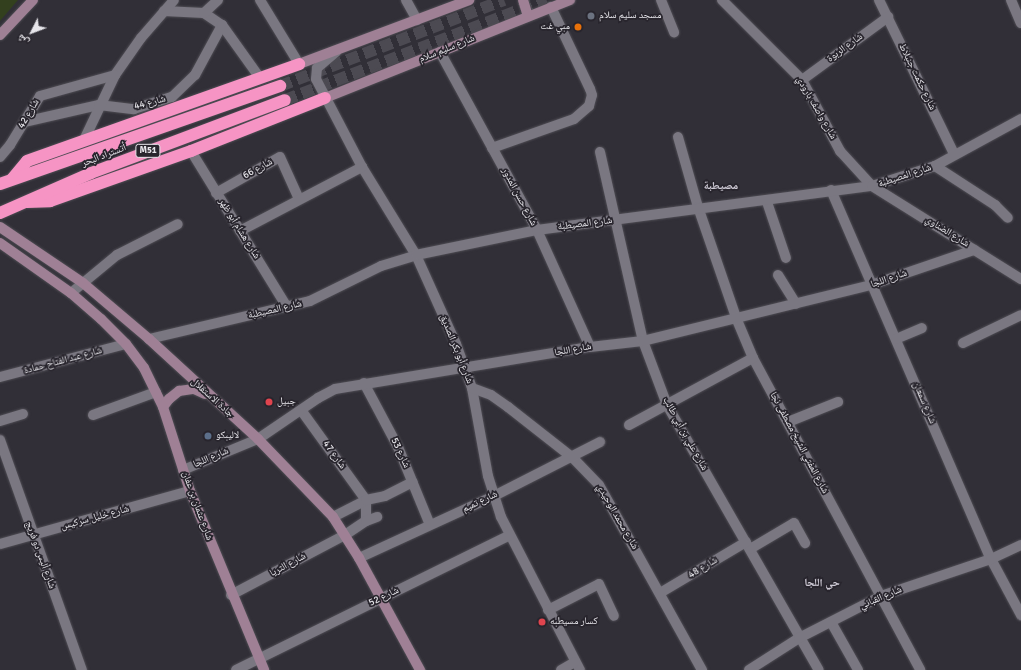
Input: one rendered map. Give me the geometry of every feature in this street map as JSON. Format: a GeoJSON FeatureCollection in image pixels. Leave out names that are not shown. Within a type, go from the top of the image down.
{"type":"FeatureCollection","features":[{"type":"Feature","properties":{"kind":"highway"},"geometry":{"type":"LineString","coordinates":[[6,182],[27,161],[299,64]]}},
{"type":"Feature","properties":{"kind":"highway","name":"أتستراد البحر"},"geometry":{"type":"LineString","coordinates":[[6,182],[280,86]]}},
{"type":"Feature","properties":{"kind":"highway"},"geometry":{"type":"LineString","coordinates":[[26,202],[50,201],[190,151],[325,98]]}},
{"type":"Feature","properties":{"kind":"highway","name":"أتستراد البحر"},"geometry":{"type":"LineString","coordinates":[[0,213],[92,173],[285,100]]}},
{"type":"Feature","properties":{"kind":"main road"},"geometry":{"type":"LineString","coordinates":[[0,35],[32,0]]}},
{"type":"Feature","properties":{"kind":"main road"},"geometry":{"type":"LineString","coordinates":[[299,64],[469,0]]}},
{"type":"Feature","properties":{"kind":"main road"},"geometry":{"type":"LineString","coordinates":[[523,0],[528,16]]}},
{"type":"Feature","properties":{"kind":"main road","name":"شارع سليم سلام"},"geometry":{"type":"LineString","coordinates":[[325,98],[570,0]]}},
{"type":"Feature","properties":{"kind":"main road","name":"جادة الاستقلال"},"geometry":{"type":"LineString","coordinates":[[0,227],[83,283],[149,339],[210,397],[258,439],[333,517],[359,558],[420,670]]}},
{"type":"Feature","properties":{"kind":"main road"},"geometry":{"type":"LineString","coordinates":[[0,243],[71,293],[126,344]]}},
{"type":"Feature","properties":{"kind":"main road","name":"شارع عثمان بن عفان"},"geometry":{"type":"LineString","coordinates":[[126,344],[156,392],[163,407],[190,492],[231,595],[264,670]]}},
{"type":"Feature","properties":{"kind":"main road"},"geometry":{"type":"LineString","coordinates":[[163,407],[172,396],[183,390],[199,391],[210,397]]}},
{"type":"Feature","properties":{"kind":"street"},"geometry":{"type":"LineString","coordinates":[[84,140],[114,75],[140,38],[174,0]]}},
{"type":"Feature","properties":{"kind":"street"},"geometry":{"type":"LineString","coordinates":[[204,13],[218,0]]}},
{"type":"Feature","properties":{"kind":"street"},"geometry":{"type":"LineString","coordinates":[[260,0],[299,64]]}},
{"type":"Feature","properties":{"kind":"street"},"geometry":{"type":"LineString","coordinates":[[406,0],[417,20]]}},
{"type":"Feature","properties":{"kind":"street"},"geometry":{"type":"LineString","coordinates":[[661,0],[674,33]]}},
{"type":"Feature","properties":{"kind":"street","name":"شارع واصف بارودي"},"geometry":{"type":"LineString","coordinates":[[722,0],[802,80],[840,151],[872,186]]}},
{"type":"Feature","properties":{"kind":"street","name":"شارع حكمت جنبلاط"},"geometry":{"type":"LineString","coordinates":[[879,0],[954,154]]}},
{"type":"Feature","properties":{"kind":"street"},"geometry":{"type":"LineString","coordinates":[[1011,0],[1021,23]]}},
{"type":"Feature","properties":{"kind":"street"},"geometry":{"type":"LineString","coordinates":[[492,148],[574,119],[589,106],[592,95],[590,88],[551,7]]}},
{"type":"Feature","properties":{"kind":"street"},"geometry":{"type":"LineString","coordinates":[[164,11],[204,13],[222,25],[260,78]]}},
{"type":"Feature","properties":{"kind":"street","name":"شارع الربوة"},"geometry":{"type":"LineString","coordinates":[[802,80],[888,16]]}},
{"type":"Feature","properties":{"kind":"street","name":"شارع 44"},"geometry":{"type":"LineString","coordinates":[[24,122],[99,105],[134,109],[172,97],[196,75],[222,25]]}},
{"type":"Feature","properties":{"kind":"street","name":"شارع أبو بكر الصديق"},"geometry":{"type":"LineString","coordinates":[[339,49],[317,68],[315,74],[319,85],[362,167],[416,255],[466,369],[472,388],[494,496],[510,535],[577,666]]}},
{"type":"Feature","properties":{"kind":"street","name":"شارع حسن المدور"},"geometry":{"type":"LineString","coordinates":[[440,52],[536,230],[590,347]]}},
{"type":"Feature","properties":{"kind":"street","name":"شارع 42"},"geometry":{"type":"LineString","coordinates":[[0,157],[24,122],[36,100],[47,92],[114,75]]}},
{"type":"Feature","properties":{"kind":"street","name":"شارع المصيطبة"},"geometry":{"type":"LineString","coordinates":[[149,339],[287,307],[322,296],[381,266],[416,255],[536,230],[614,221],[698,207],[767,202],[831,190],[872,186],[935,166],[954,154],[1021,119]]}},
{"type":"Feature","properties":{"kind":"street","name":"شارع المفتي الشيخ مصطفى نجا"},"geometry":{"type":"LineString","coordinates":[[678,138],[698,207],[737,320],[754,358],[920,670]]}},
{"type":"Feature","properties":{"kind":"street","name":"شارع هشام أبو ظهر"},"geometry":{"type":"LineString","coordinates":[[190,151],[287,307]]}},
{"type":"Feature","properties":{"kind":"street","name":"شارع علي بن أبي طالب"},"geometry":{"type":"LineString","coordinates":[[600,152],[614,221],[643,341],[666,405],[748,545],[799,638],[819,670]]}},
{"type":"Feature","properties":{"kind":"street","name":"شارع 66"},"geometry":{"type":"LineString","coordinates":[[216,193],[280,157],[299,199]]}},
{"type":"Feature","properties":{"kind":"street"},"geometry":{"type":"LineString","coordinates":[[935,166],[995,205],[1008,218]]}},
{"type":"Feature","properties":{"kind":"street"},"geometry":{"type":"LineString","coordinates":[[240,231],[362,167]]}},
{"type":"Feature","properties":{"kind":"street","name":"شارع الضناوي"},"geometry":{"type":"LineString","coordinates":[[872,186],[1021,279]]}},
{"type":"Feature","properties":{"kind":"street","name":"شارع سمعان"},"geometry":{"type":"LineString","coordinates":[[831,190],[991,559],[1021,615]]}},
{"type":"Feature","properties":{"kind":"street"},"geometry":{"type":"LineString","coordinates":[[767,202],[786,258]]}},
{"type":"Feature","properties":{"kind":"street"},"geometry":{"type":"LineString","coordinates":[[71,293],[117,255],[178,224]]}},
{"type":"Feature","properties":{"kind":"street","name":"شارع اللجا"},"geometry":{"type":"LineString","coordinates":[[183,470],[258,439],[326,393],[364,383],[466,369],[590,347],[643,341],[737,320],[872,285],[974,250]]}},
{"type":"Feature","properties":{"kind":"street"},"geometry":{"type":"LineString","coordinates":[[778,275],[796,304]]}},
{"type":"Feature","properties":{"kind":"street"},"geometry":{"type":"LineString","coordinates":[[963,343],[1021,315]]}},
{"type":"Feature","properties":{"kind":"street"},"geometry":{"type":"LineString","coordinates":[[896,339],[922,328]]}},
{"type":"Feature","properties":{"kind":"street","name":"شارع عبد الفتاح حمادة"},"geometry":{"type":"LineString","coordinates":[[0,378],[126,344]]}},
{"type":"Feature","properties":{"kind":"street"},"geometry":{"type":"LineString","coordinates":[[629,425],[754,358]]}},
{"type":"Feature","properties":{"kind":"street","name":"شارع 53"},"geometry":{"type":"LineString","coordinates":[[364,383],[413,482],[430,525]]}},
{"type":"Feature","properties":{"kind":"street","name":"شارع محمد الوحيدي"},"geometry":{"type":"LineString","coordinates":[[472,388],[491,395],[573,458],[599,485],[702,670]]}},
{"type":"Feature","properties":{"kind":"street"},"geometry":{"type":"LineString","coordinates":[[93,415],[156,392]]}},
{"type":"Feature","properties":{"kind":"street"},"geometry":{"type":"LineString","coordinates":[[788,422],[838,402]]}},
{"type":"Feature","properties":{"kind":"street","name":"شارع 47"},"geometry":{"type":"LineString","coordinates":[[301,410],[366,500]]}},
{"type":"Feature","properties":{"kind":"street"},"geometry":{"type":"LineString","coordinates":[[0,421],[23,414]]}},
{"type":"Feature","properties":{"kind":"street","name":"شارع تميم"},"geometry":{"type":"LineString","coordinates":[[359,558],[573,458],[600,442]]}},
{"type":"Feature","properties":{"kind":"street","name":"شارع أليس دو فريج"},"geometry":{"type":"LineString","coordinates":[[0,444],[82,670]]}},
{"type":"Feature","properties":{"kind":"street"},"geometry":{"type":"LineString","coordinates":[[333,517],[366,500],[385,496],[413,482]]}},
{"type":"Feature","properties":{"kind":"street","name":"شارع خليل سركيس"},"geometry":{"type":"LineString","coordinates":[[0,544],[190,492]]}},
{"type":"Feature","properties":{"kind":"street"},"geometry":{"type":"LineString","coordinates":[[366,500],[366,521]]}},
{"type":"Feature","properties":{"kind":"street","name":"شارع الثريا"},"geometry":{"type":"LineString","coordinates":[[231,595],[345,535],[366,521],[377,518]]}},
{"type":"Feature","properties":{"kind":"street","name":"شارع 48"},"geometry":{"type":"LineString","coordinates":[[660,593],[748,545],[794,523],[805,543]]}},
{"type":"Feature","properties":{"kind":"street","name":"شارع 52"},"geometry":{"type":"LineString","coordinates":[[236,670],[510,535]]}},
{"type":"Feature","properties":{"kind":"street","name":"شارع القباني"},"geometry":{"type":"LineString","coordinates":[[749,670],[799,638],[881,596],[991,559],[1021,545]]}},
{"type":"Feature","properties":{"kind":"street"},"geometry":{"type":"LineString","coordinates":[[548,610],[599,584],[614,616]]}},
{"type":"Feature","properties":{"kind":"street"},"geometry":{"type":"LineString","coordinates":[[831,622],[858,670]]}},
{"type":"Feature","properties":{"kind":"street"},"geometry":{"type":"LineString","coordinates":[[561,670],[577,666]]}},
{"type":"Feature","properties":{"kind":"green space"},"geometry":{"type":"Polygon","coordinates":[[[0,0],[18,0],[0,21],[0,0]]]}},
{"type":"Feature","properties":{"kind":"tunnel"},"geometry":{"type":"LineString","coordinates":[[280,86],[504,0]]}},
{"type":"Feature","properties":{"kind":"tunnel"},"geometry":{"type":"LineString","coordinates":[[285,100],[546,0]]}},
{"type":"Feature","properties":{"kind":"place","name":"مسجد سليم سلام"},"geometry":{"type":"Point","coordinates":[591,16]}},
{"type":"Feature","properties":{"kind":"place","name":"مبي غت"},"geometry":{"type":"Point","coordinates":[578,27]}},
{"type":"Feature","properties":{"kind":"place","name":"جبيل"},"geometry":{"type":"Point","coordinates":[269,402]}},
{"type":"Feature","properties":{"kind":"place","name":"لاليبكو"},"geometry":{"type":"Point","coordinates":[208,436]}},
{"type":"Feature","properties":{"kind":"place","name":"كسار مسيطبه"},"geometry":{"type":"Point","coordinates":[542,622]}},
{"type":"Feature","properties":{"kind":"district","name":"مصيطبة"},"geometry":{"type":"Point","coordinates":[721,186]}},
{"type":"Feature","properties":{"kind":"district","name":"حي اللجا"},"geometry":{"type":"Point","coordinates":[822,583]}}]}
